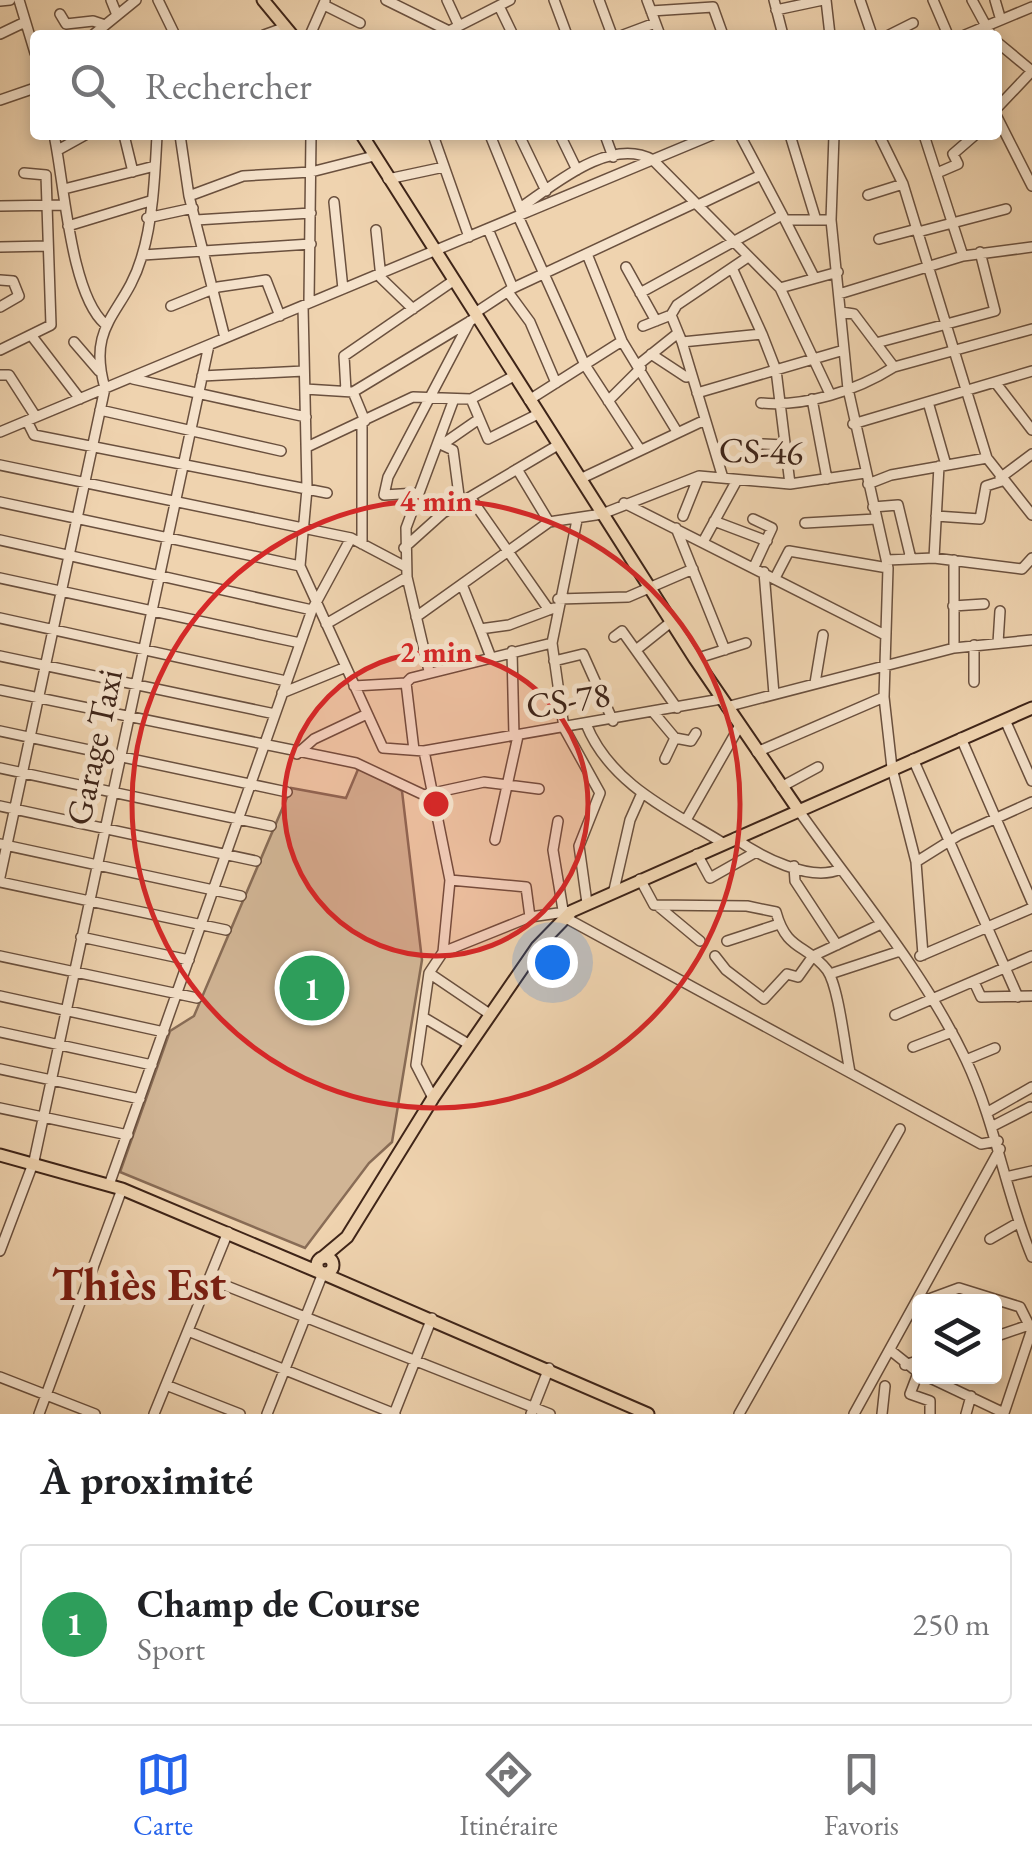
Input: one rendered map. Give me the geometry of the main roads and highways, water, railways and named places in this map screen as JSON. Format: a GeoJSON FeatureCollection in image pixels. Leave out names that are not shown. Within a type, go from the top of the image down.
{"type":"FeatureCollection","features":[{"type":"Feature","properties":{"kind":"main road"},"geometry":{"type":"LineString","coordinates":[[263,0],[289,30]]}},
{"type":"Feature","properties":{"kind":"main road"},"geometry":{"type":"LineString","coordinates":[[365,140],[694,658],[799,811]]}},
{"type":"Feature","properties":{"kind":"main road"},"geometry":{"type":"LineString","coordinates":[[325,1267],[433,1098],[537,947],[566,913],[1032,708]]}},
{"type":"Feature","properties":{"kind":"main road"},"geometry":{"type":"LineString","coordinates":[[0,1154],[116,1187],[294,1260],[325,1267],[354,1288],[549,1368],[648,1414]]}},
{"type":"Feature","properties":{"kind":"place","name":"Champ de Course"},"geometry":{"type":"Point","coordinates":[312,988]}},
{"type":"Feature","properties":{"kind":"district","name":"Thiès Est"},"geometry":{"type":"Point","coordinates":[139,1284]}}]}
